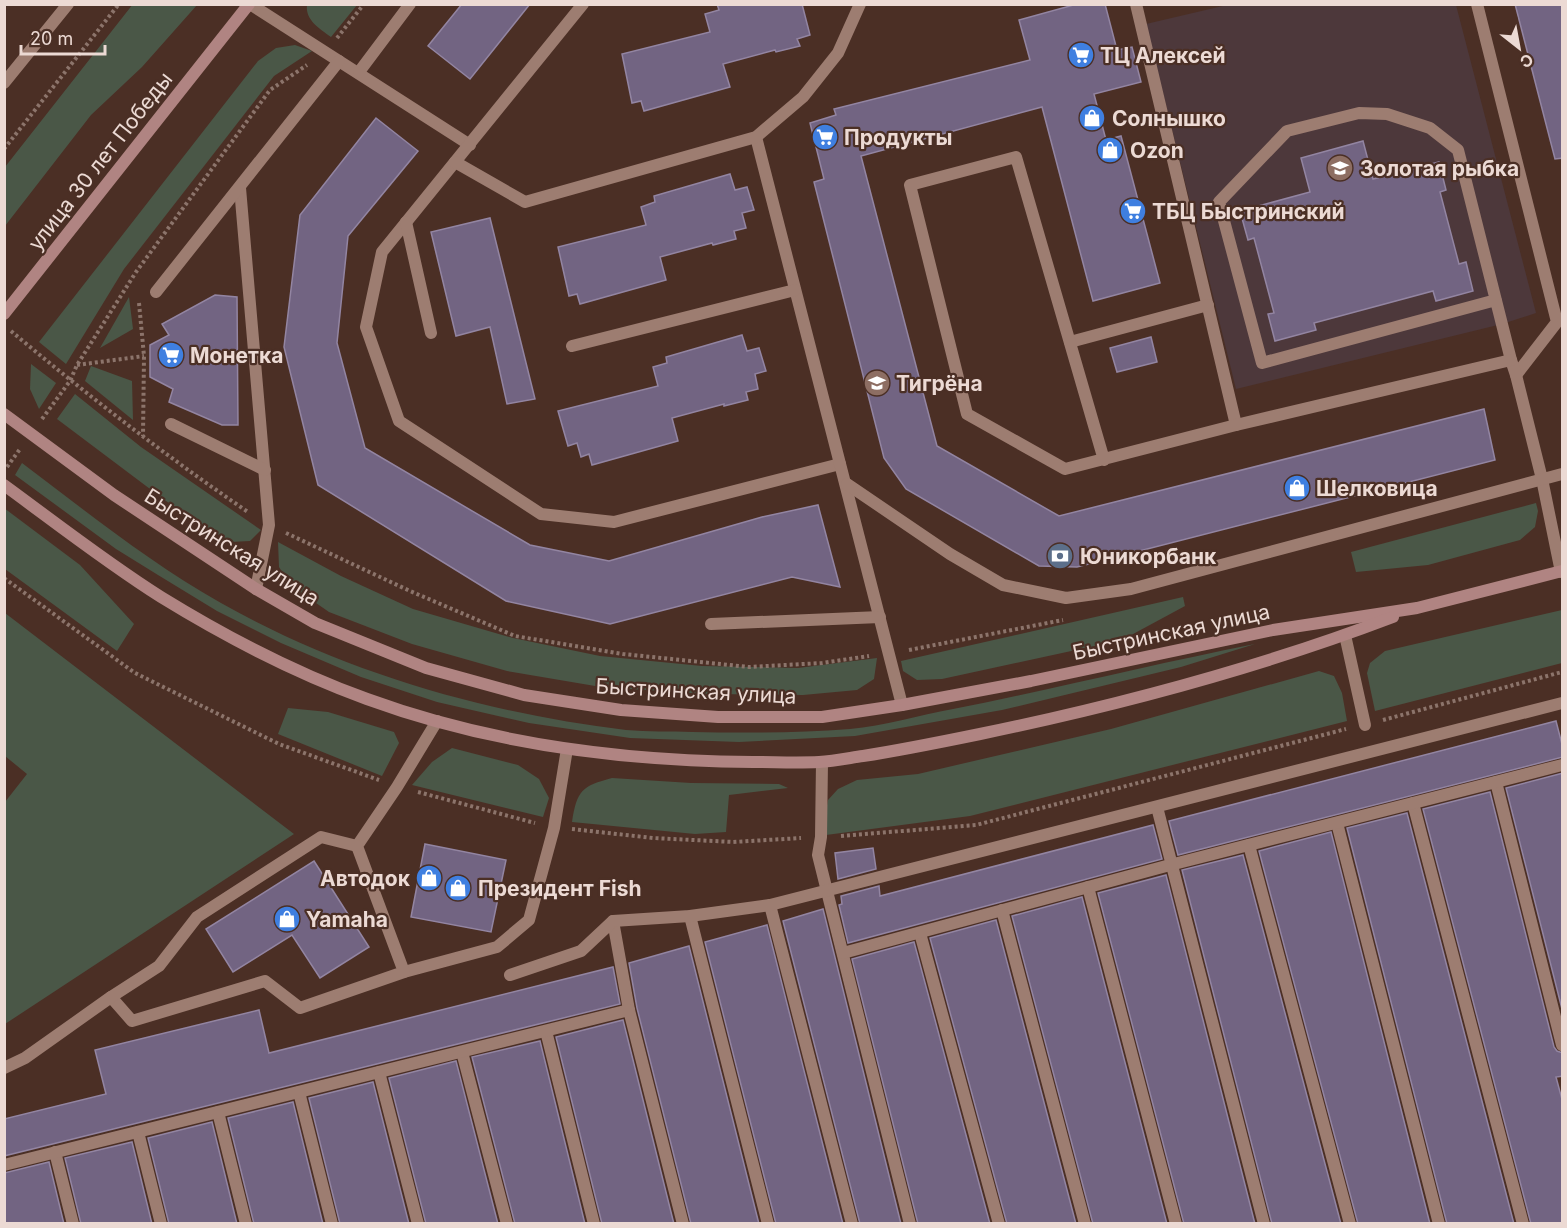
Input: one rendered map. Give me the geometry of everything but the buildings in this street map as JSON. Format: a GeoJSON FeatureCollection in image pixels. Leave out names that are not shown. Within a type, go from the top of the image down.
{"type":"FeatureCollection","features":[{"type":"Feature","properties":{"kind":"main road","name":"улица 30 лет Победы"},"geometry":{"type":"LineString","coordinates":[[4,314],[250,4]]}},
{"type":"Feature","properties":{"kind":"main road","name":"Быстринская улица"},"geometry":{"type":"LineString","coordinates":[[4,414],[114,495],[256,589],[315,622],[426,668],[524,695],[621,710],[718,717],[822,717],[1031,681],[1262,632],[1417,608],[1562,572]]}},
{"type":"Feature","properties":{"kind":"main road","name":"Быстринская улица"},"geometry":{"type":"LineString","coordinates":[[4,485],[159,596],[227,635],[302,672],[367,699],[437,721],[567,749],[613,755],[706,761],[822,762],[905,749],[1021,725],[1165,691],[1345,635],[1417,608]]}},
{"type":"Feature","properties":{"kind":"lane"},"geometry":{"type":"LineString","coordinates":[[4,83],[68,4]]}},
{"type":"Feature","properties":{"kind":"lane"},"geometry":{"type":"LineString","coordinates":[[250,4],[470,145]]}},
{"type":"Feature","properties":{"kind":"lane"},"geometry":{"type":"LineString","coordinates":[[358,72],[410,4]]}},
{"type":"Feature","properties":{"kind":"lane"},"geometry":{"type":"LineString","coordinates":[[583,4],[382,252],[366,327],[399,421],[541,514],[614,522],[840,464]]}},
{"type":"Feature","properties":{"kind":"lane"},"geometry":{"type":"LineString","coordinates":[[455,162],[525,202],[756,137],[803,97],[838,52],[860,4]]}},
{"type":"Feature","properties":{"kind":"lane"},"geometry":{"type":"LineString","coordinates":[[1136,4],[1236,425]]}},
{"type":"Feature","properties":{"kind":"lane"},"geometry":{"type":"LineString","coordinates":[[1477,4],[1557,322],[1516,375]]}},
{"type":"Feature","properties":{"kind":"lane"},"geometry":{"type":"LineString","coordinates":[[156,292],[339,61]]}},
{"type":"Feature","properties":{"kind":"lane"},"geometry":{"type":"LineString","coordinates":[[1496,300],[1262,363],[1219,202],[1287,131],[1359,113],[1387,114],[1430,128],[1458,150],[1542,479],[1562,572]]}},
{"type":"Feature","properties":{"kind":"lane"},"geometry":{"type":"LineString","coordinates":[[756,137],[902,705]]}},
{"type":"Feature","properties":{"kind":"lane"},"geometry":{"type":"LineString","coordinates":[[1104,460],[1016,157],[910,185],[967,414],[1065,469],[1104,460],[1236,425],[1511,360]]}},
{"type":"Feature","properties":{"kind":"lane"},"geometry":{"type":"LineString","coordinates":[[240,188],[269,525],[256,589]]}},
{"type":"Feature","properties":{"kind":"lane"},"geometry":{"type":"LineString","coordinates":[[406,222],[431,333]]}},
{"type":"Feature","properties":{"kind":"lane"},"geometry":{"type":"LineString","coordinates":[[572,346],[795,290]]}},
{"type":"Feature","properties":{"kind":"lane"},"geometry":{"type":"LineString","coordinates":[[1070,342],[1208,305]]}},
{"type":"Feature","properties":{"kind":"lane"},"geometry":{"type":"LineString","coordinates":[[171,424],[265,470]]}},
{"type":"Feature","properties":{"kind":"lane"},"geometry":{"type":"LineString","coordinates":[[847,484],[950,554],[1003,585],[1066,598],[1131,589],[1563,474]]}},
{"type":"Feature","properties":{"kind":"lane"},"geometry":{"type":"LineString","coordinates":[[711,624],[880,617]]}},
{"type":"Feature","properties":{"kind":"lane"},"geometry":{"type":"LineString","coordinates":[[1345,635],[1365,725]]}},
{"type":"Feature","properties":{"kind":"lane"},"geometry":{"type":"LineString","coordinates":[[510,975],[581,951],[613,921],[690,916],[770,905],[1563,703]]}},
{"type":"Feature","properties":{"kind":"lane"},"geometry":{"type":"LineString","coordinates":[[357,846],[397,787],[437,721]]}},
{"type":"Feature","properties":{"kind":"lane"},"geometry":{"type":"LineString","coordinates":[[111,997],[132,1021],[265,981],[300,1008],[404,972],[497,947],[530,920],[554,828],[567,749]]}},
{"type":"Feature","properties":{"kind":"lane"},"geometry":{"type":"LineString","coordinates":[[822,762],[819,855],[910,1224]]}},
{"type":"Feature","properties":{"kind":"lane"},"geometry":{"type":"LineString","coordinates":[[843,953],[1170,865],[1563,765]]}},
{"type":"Feature","properties":{"kind":"lane"},"geometry":{"type":"LineString","coordinates":[[1496,782],[1563,1045]]}},
{"type":"Feature","properties":{"kind":"lane"},"geometry":{"type":"LineString","coordinates":[[1413,803],[1523,1224]]}},
{"type":"Feature","properties":{"kind":"lane"},"geometry":{"type":"LineString","coordinates":[[1157,807],[1170,865],[1264,1224]]}},
{"type":"Feature","properties":{"kind":"lane"},"geometry":{"type":"LineString","coordinates":[[1337,823],[1439,1224]]}},
{"type":"Feature","properties":{"kind":"lane"},"geometry":{"type":"LineString","coordinates":[[4,1068],[25,1058],[159,966],[197,917],[321,837],[357,846]]}},
{"type":"Feature","properties":{"kind":"lane"},"geometry":{"type":"LineString","coordinates":[[1250,845],[1350,1224]]}},
{"type":"Feature","properties":{"kind":"lane"},"geometry":{"type":"LineString","coordinates":[[357,846],[404,972]]}},
{"type":"Feature","properties":{"kind":"lane"},"geometry":{"type":"LineString","coordinates":[[1088,887],[1176,1224]]}},
{"type":"Feature","properties":{"kind":"lane"},"geometry":{"type":"LineString","coordinates":[[770,905],[852,1224]]}},
{"type":"Feature","properties":{"kind":"lane"},"geometry":{"type":"LineString","coordinates":[[1002,910],[1085,1224]]}},
{"type":"Feature","properties":{"kind":"lane"},"geometry":{"type":"LineString","coordinates":[[690,916],[768,1224]]}},
{"type":"Feature","properties":{"kind":"lane"},"geometry":{"type":"LineString","coordinates":[[613,921],[628,1010],[683,1224]]}},
{"type":"Feature","properties":{"kind":"lane"},"geometry":{"type":"LineString","coordinates":[[920,933],[999,1224]]}},
{"type":"Feature","properties":{"kind":"lane"},"geometry":{"type":"LineString","coordinates":[[4,1165],[628,1010]]}},
{"type":"Feature","properties":{"kind":"lane"},"geometry":{"type":"LineString","coordinates":[[546,1031],[594,1224]]}},
{"type":"Feature","properties":{"kind":"lane"},"geometry":{"type":"LineString","coordinates":[[462,1052],[507,1224]]}},
{"type":"Feature","properties":{"kind":"lane"},"geometry":{"type":"LineString","coordinates":[[379,1072],[418,1224]]}},
{"type":"Feature","properties":{"kind":"lane"},"geometry":{"type":"LineString","coordinates":[[298,1092],[332,1224]]}},
{"type":"Feature","properties":{"kind":"lane"},"geometry":{"type":"LineString","coordinates":[[218,1112],[246,1224]]}},
{"type":"Feature","properties":{"kind":"lane"},"geometry":{"type":"LineString","coordinates":[[138,1132],[161,1224]]}},
{"type":"Feature","properties":{"kind":"lane"},"geometry":{"type":"LineString","coordinates":[[55,1152],[73,1224]]}},
{"type":"Feature","properties":{"kind":"path"},"geometry":{"type":"LineString","coordinates":[[4,150],[119,4]]}},
{"type":"Feature","properties":{"kind":"path"},"geometry":{"type":"LineString","coordinates":[[4,470],[70,381],[77,365],[136,272],[270,90],[326,53],[364,4]]}},
{"type":"Feature","properties":{"kind":"path"},"geometry":{"type":"LineString","coordinates":[[136,272],[137,283]]}},
{"type":"Feature","properties":{"kind":"path"},"geometry":{"type":"LineString","coordinates":[[138,293],[144,356],[143,436]]}},
{"type":"Feature","properties":{"kind":"path"},"geometry":{"type":"LineString","coordinates":[[4,326],[70,381],[143,436],[206,483],[269,525],[410,591],[515,636],[623,654],[749,667],[822,663],[889,654],[1065,620]]}},
{"type":"Feature","properties":{"kind":"path"},"geometry":{"type":"LineString","coordinates":[[77,365],[144,356]]}},
{"type":"Feature","properties":{"kind":"shaded area","name":"Золотая рыбка"},"geometry":{"type":"Polygon","coordinates":[[[1227,5],[1456,5],[1536,313],[1502,324],[1236,389],[1146,24],[1227,5]]]}},
{"type":"Feature","properties":{"kind":"green space"},"geometry":{"type":"Polygon","coordinates":[[[133,4],[197,5],[142,67],[91,115],[5,226],[5,167],[133,4]]]}},
{"type":"Feature","properties":{"kind":"green space"},"geometry":{"type":"Polygon","coordinates":[[[307,4],[357,5],[331,37],[311,20],[307,4]]]}},
{"type":"Feature","properties":{"kind":"green space"},"geometry":{"type":"Polygon","coordinates":[[[295,45],[312,51],[274,76],[124,269],[66,364],[39,342],[258,61],[276,48],[295,45]]]}},
{"type":"Feature","properties":{"kind":"green space"},"geometry":{"type":"Polygon","coordinates":[[[129,297],[133,329],[100,348],[129,297]]]}},
{"type":"Feature","properties":{"kind":"green space"},"geometry":{"type":"Polygon","coordinates":[[[31,364],[56,383],[39,409],[30,389],[31,364]]]}},
{"type":"Feature","properties":{"kind":"green space"},"geometry":{"type":"Polygon","coordinates":[[[91,366],[132,381],[133,420],[85,381],[91,366]]]}},
{"type":"Feature","properties":{"kind":"green space"},"geometry":{"type":"Polygon","coordinates":[[[75,394],[141,447],[261,530],[250,541],[230,542],[166,501],[57,419],[75,394]]]}},
{"type":"Feature","properties":{"kind":"green space"},"geometry":{"type":"Polygon","coordinates":[[[22,463],[169,571],[268,628],[317,650],[418,686],[469,701],[573,723],[626,730],[731,733],[863,728],[1255,644],[1181,667],[1002,710],[855,736],[739,742],[630,738],[529,723],[437,702],[361,677],[281,643],[217,611],[116,549],[15,475],[22,463]]]}},
{"type":"Feature","properties":{"kind":"green space"},"geometry":{"type":"Polygon","coordinates":[[[1536,503],[1538,511],[1535,527],[1520,540],[1428,565],[1356,572],[1351,552],[1536,503]]]}},
{"type":"Feature","properties":{"kind":"green space"},"geometry":{"type":"Polygon","coordinates":[[[4,508],[80,565],[134,624],[117,651],[5,569],[4,508]]]}},
{"type":"Feature","properties":{"kind":"green space"},"geometry":{"type":"Polygon","coordinates":[[[278,542],[341,576],[413,609],[513,638],[600,656],[702,666],[798,668],[877,658],[874,679],[857,690],[803,695],[705,694],[601,687],[507,671],[412,644],[329,612],[290,585],[279,567],[278,542]]]}},
{"type":"Feature","properties":{"kind":"green space"},"geometry":{"type":"Polygon","coordinates":[[[1183,597],[1185,606],[1122,640],[942,679],[917,680],[903,671],[901,661],[1183,597]]]}},
{"type":"Feature","properties":{"kind":"green space"},"geometry":{"type":"Polygon","coordinates":[[[1562,610],[1562,663],[1375,711],[1367,673],[1370,663],[1385,651],[1562,610]]]}},
{"type":"Feature","properties":{"kind":"green space"},"geometry":{"type":"Polygon","coordinates":[[[5,613],[294,834],[5,1024],[5,802],[27,774],[5,756],[5,613]]]}},
{"type":"Feature","properties":{"kind":"green space"},"geometry":{"type":"Polygon","coordinates":[[[1319,671],[1334,676],[1342,693],[1347,721],[970,816],[826,835],[825,817],[828,800],[838,789],[857,780],[918,774],[1111,729],[1319,671]]]}},
{"type":"Feature","properties":{"kind":"green space"},"geometry":{"type":"Polygon","coordinates":[[[288,708],[328,712],[394,732],[399,743],[382,776],[278,734],[288,708]]]}},
{"type":"Feature","properties":{"kind":"green space"},"geometry":{"type":"Polygon","coordinates":[[[452,748],[518,765],[539,779],[549,798],[543,817],[412,785],[432,762],[452,748]]]}},
{"type":"Feature","properties":{"kind":"green space"},"geometry":{"type":"Polygon","coordinates":[[[612,778],[691,783],[779,784],[788,788],[729,795],[726,832],[695,834],[572,822],[576,803],[583,791],[587,787],[612,778]]]}},
{"type":"Feature","properties":{"kind":"place","name":"ТЦ Алексей"},"geometry":{"type":"Point","coordinates":[1081,55]}},
{"type":"Feature","properties":{"kind":"place","name":"Солнышко"},"geometry":{"type":"Point","coordinates":[1092,118]}},
{"type":"Feature","properties":{"kind":"place","name":"Продукты"},"geometry":{"type":"Point","coordinates":[825,137]}},
{"type":"Feature","properties":{"kind":"place","name":"Ozon"},"geometry":{"type":"Point","coordinates":[1110,150]}},
{"type":"Feature","properties":{"kind":"place","name":"Золотая рыбка"},"geometry":{"type":"Point","coordinates":[1340,168]}},
{"type":"Feature","properties":{"kind":"place","name":"ТБЦ Быстринский"},"geometry":{"type":"Point","coordinates":[1133,211]}},
{"type":"Feature","properties":{"kind":"place","name":"Монетка"},"geometry":{"type":"Point","coordinates":[171,355]}},
{"type":"Feature","properties":{"kind":"place","name":"Тигрёна"},"geometry":{"type":"Point","coordinates":[877,383]}},
{"type":"Feature","properties":{"kind":"place","name":"Шелковица"},"geometry":{"type":"Point","coordinates":[1297,488]}},
{"type":"Feature","properties":{"kind":"place","name":"Юникорбанк"},"geometry":{"type":"Point","coordinates":[1060,556]}},
{"type":"Feature","properties":{"kind":"place","name":"Автодок"},"geometry":{"type":"Point","coordinates":[429,878]}},
{"type":"Feature","properties":{"kind":"place","name":"Президент Fish"},"geometry":{"type":"Point","coordinates":[458,888]}},
{"type":"Feature","properties":{"kind":"place","name":"Yamaha"},"geometry":{"type":"Point","coordinates":[287,919]}}]}
